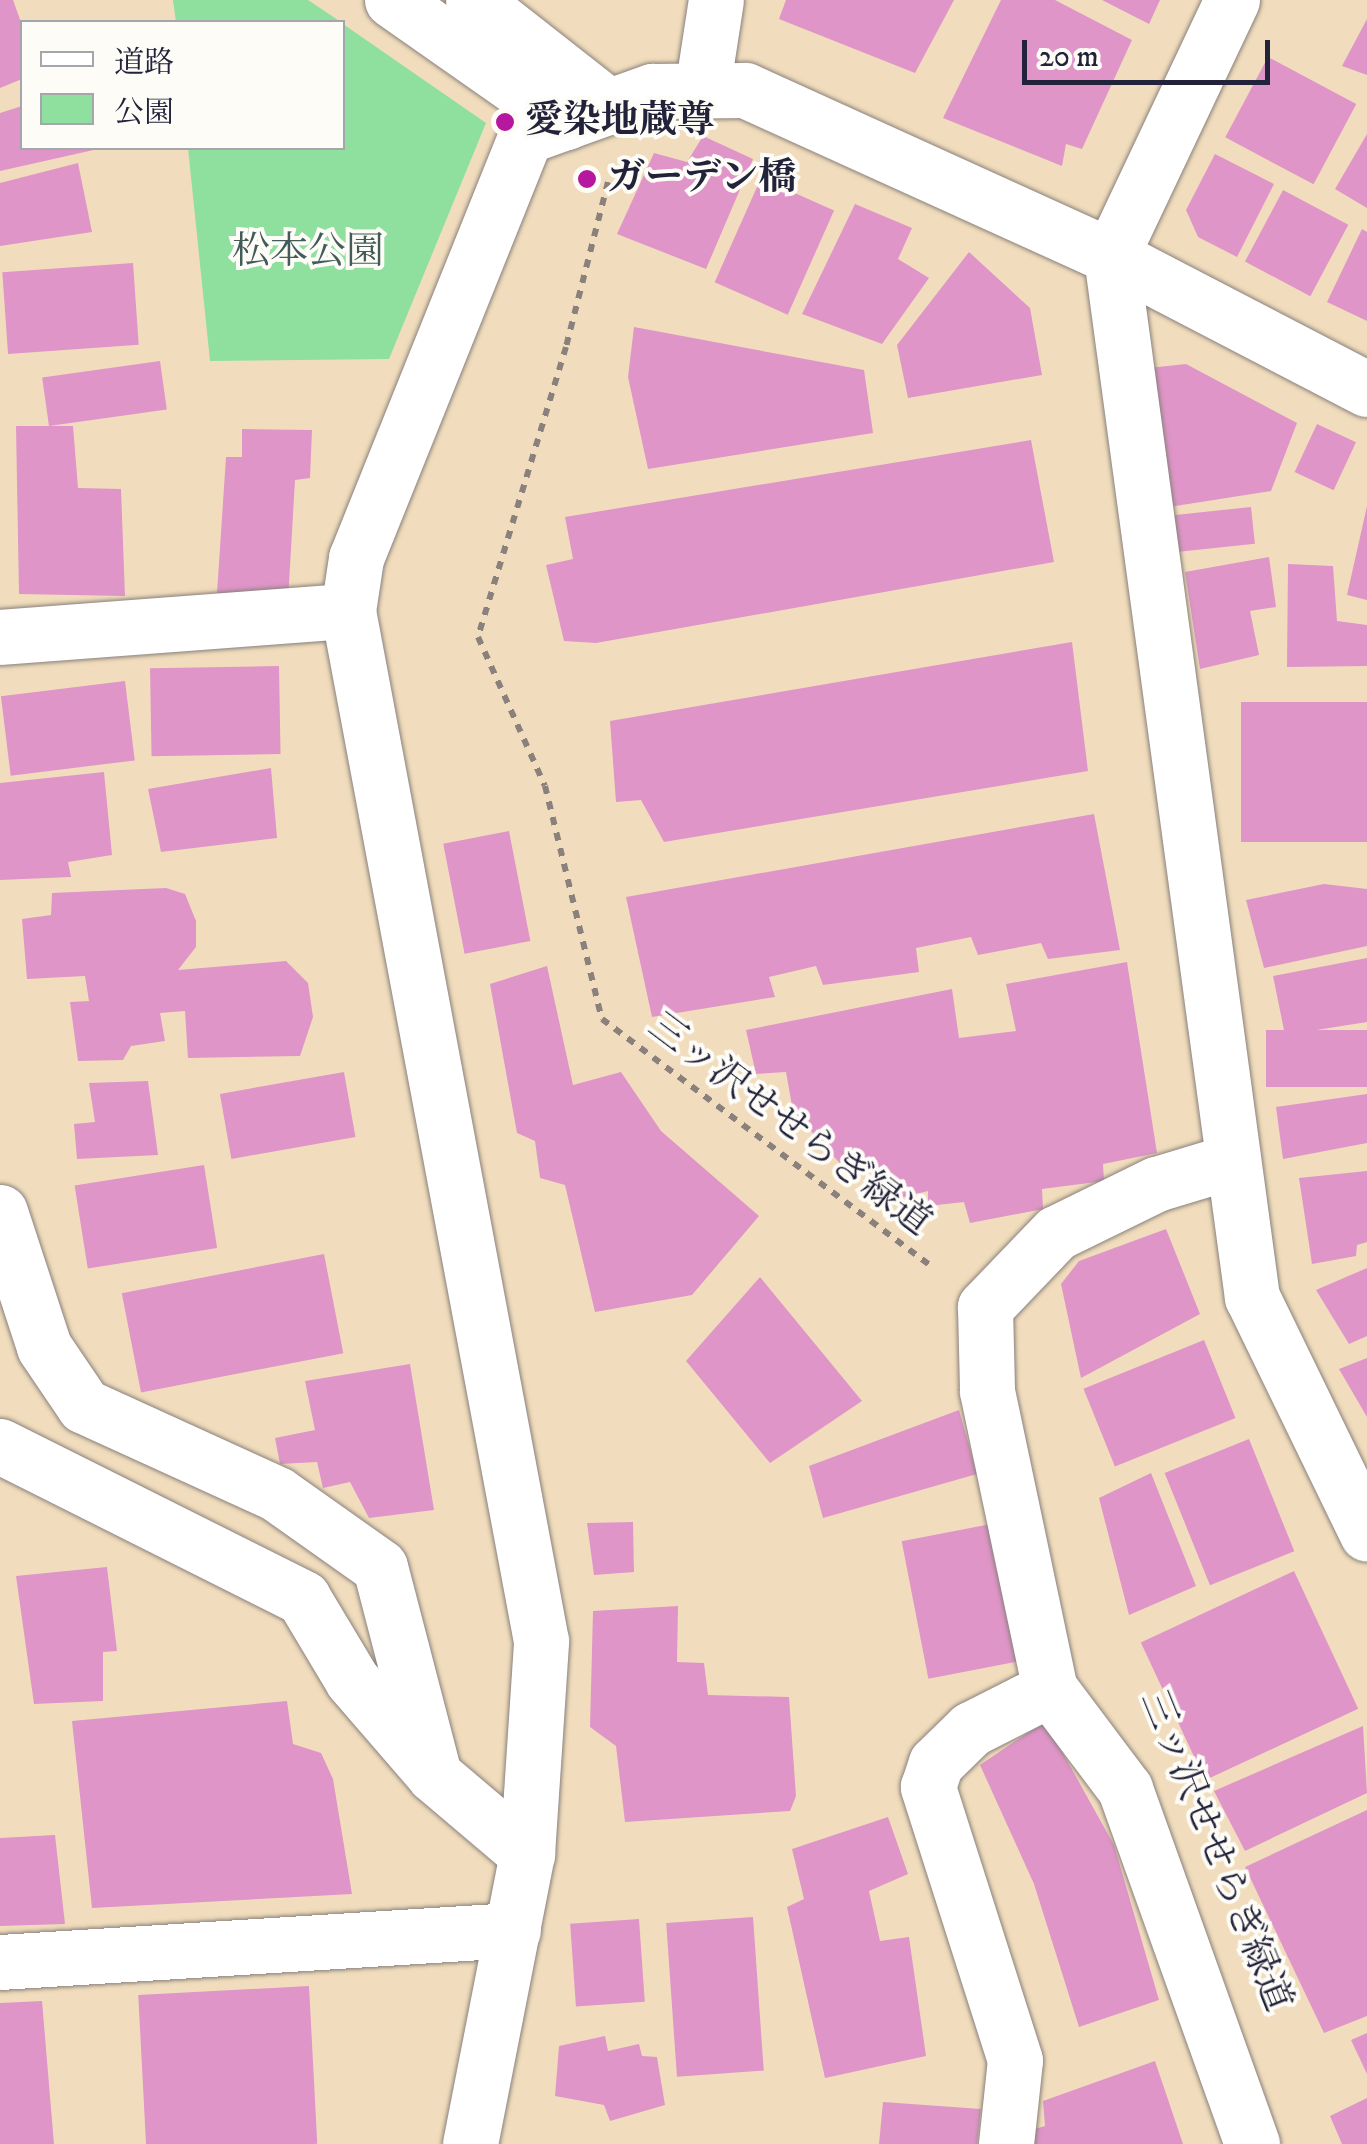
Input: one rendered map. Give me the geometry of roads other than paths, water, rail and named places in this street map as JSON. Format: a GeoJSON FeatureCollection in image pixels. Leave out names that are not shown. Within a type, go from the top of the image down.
{"type":"FeatureCollection","features":[{"type":"Feature","properties":{"kind":"street"},"geometry":{"type":"LineString","coordinates":[[392,0],[601,109]]}},
{"type":"Feature","properties":{"kind":"street"},"geometry":{"type":"LineString","coordinates":[[473,0],[601,109]]}},
{"type":"Feature","properties":{"kind":"street"},"geometry":{"type":"LineString","coordinates":[[702,90],[716,0]]}},
{"type":"Feature","properties":{"kind":"street"},"geometry":{"type":"LineString","coordinates":[[1232,0],[1111,256],[1230,1162],[1252,1298],[1367,1534]]}},
{"type":"Feature","properties":{"kind":"street"},"geometry":{"type":"LineString","coordinates":[[470,2144],[527,1854],[541,1642],[348,611],[356,558],[526,136],[652,91],[746,90],[1111,256],[1367,388]]}},
{"type":"Feature","properties":{"kind":"street"},"geometry":{"type":"LineString","coordinates":[[0,637],[348,611]]}},
{"type":"Feature","properties":{"kind":"street"},"geometry":{"type":"LineString","coordinates":[[1230,1162],[1156,1184],[1056,1233],[985,1307],[987,1391],[1050,1690],[1125,1789],[1252,2144]]}},
{"type":"Feature","properties":{"kind":"street"},"geometry":{"type":"LineString","coordinates":[[0,1212],[44,1348],[84,1406],[277,1494],[380,1567],[434,1775]]}},
{"type":"Feature","properties":{"kind":"street"},"geometry":{"type":"LineString","coordinates":[[0,1446],[303,1598],[352,1680],[434,1775],[527,1854]]}},
{"type":"Feature","properties":{"kind":"street"},"geometry":{"type":"LineString","coordinates":[[1006,2144],[1015,2060],[928,1787],[936,1763],[971,1729],[1050,1690]]}},
{"type":"Feature","properties":{"kind":"street"},"geometry":{"type":"LineString","coordinates":[[0,1962],[513,1930]]}},
{"type":"Feature","properties":{"kind":"place","name":"愛染地蔵尊"},"geometry":{"type":"Point","coordinates":[505,122]}},
{"type":"Feature","properties":{"kind":"place","name":"ガーデン橋"},"geometry":{"type":"Point","coordinates":[587,179]}},
{"type":"Feature","properties":{"kind":"park label","name":"松本公園"},"geometry":{"type":"Point","coordinates":[308,253]}}]}
